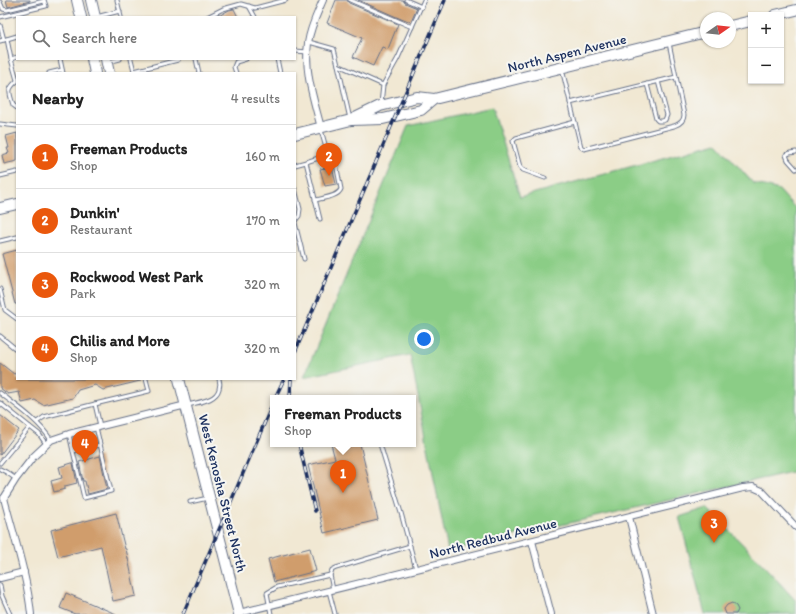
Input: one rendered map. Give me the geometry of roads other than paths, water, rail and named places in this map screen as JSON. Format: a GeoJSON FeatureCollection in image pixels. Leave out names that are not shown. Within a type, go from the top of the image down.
{"type":"FeatureCollection","features":[{"type":"Feature","properties":{"kind":"main road"},"geometry":{"type":"LineString","coordinates":[[77,0],[81,16]]}},
{"type":"Feature","properties":{"kind":"main road"},"geometry":{"type":"LineString","coordinates":[[91,0],[96,16]]}},
{"type":"Feature","properties":{"kind":"main road"},"geometry":{"type":"LineString","coordinates":[[784,13],[796,10]]}},
{"type":"Feature","properties":{"kind":"main road"},"geometry":{"type":"LineString","coordinates":[[736,25],[748,22]]}},
{"type":"Feature","properties":{"kind":"main road","name":"North Aspen Avenue"},"geometry":{"type":"LineString","coordinates":[[296,134],[351,120],[380,106],[417,97],[434,99],[700,34]]}},
{"type":"Feature","properties":{"kind":"main road"},"geometry":{"type":"LineString","coordinates":[[92,60],[95,72]]}},
{"type":"Feature","properties":{"kind":"main road"},"geometry":{"type":"LineString","coordinates":[[106,61],[109,72]]}},
{"type":"Feature","properties":{"kind":"main road","name":"North Aspen Avenue"},"geometry":{"type":"LineString","coordinates":[[351,120],[383,119],[421,110],[434,99]]}},
{"type":"Feature","properties":{"kind":"main road"},"geometry":{"type":"LineString","coordinates":[[0,208],[16,204]]}},
{"type":"Feature","properties":{"kind":"main road","name":"West Kenosha Street North"},"geometry":{"type":"LineString","coordinates":[[179,380],[239,613]]}},
{"type":"Feature","properties":{"kind":"street"},"geometry":{"type":"LineString","coordinates":[[321,128],[310,85],[307,59],[308,42],[315,20],[324,0]]}},
{"type":"Feature","properties":{"kind":"street"},"geometry":{"type":"LineString","coordinates":[[31,614],[24,572],[2,497],[33,456],[51,440],[69,434],[186,405]]}},
{"type":"Feature","properties":{"kind":"street","name":"North Redbud Avenue"},"geometry":{"type":"LineString","coordinates":[[239,613],[743,488],[753,487],[762,491],[796,527]]}},
{"type":"Feature","properties":{"kind":"street"},"geometry":{"type":"LineString","coordinates":[[629,517],[653,614]]}},
{"type":"Feature","properties":{"kind":"street"},"geometry":{"type":"LineString","coordinates":[[532,541],[551,614]]}},
{"type":"Feature","properties":{"kind":"street"},"geometry":{"type":"LineString","coordinates":[[0,578],[24,572]]}},
{"type":"Feature","properties":{"kind":"lane"},"geometry":{"type":"LineString","coordinates":[[0,2],[4,10],[44,0],[46,6],[0,17]]}},
{"type":"Feature","properties":{"kind":"lane"},"geometry":{"type":"LineString","coordinates":[[117,0],[121,16]]}},
{"type":"Feature","properties":{"kind":"lane"},"geometry":{"type":"LineString","coordinates":[[209,16],[223,9],[241,4],[255,8],[286,0]]}},
{"type":"Feature","properties":{"kind":"lane"},"geometry":{"type":"LineString","coordinates":[[350,0],[412,27]]}},
{"type":"Feature","properties":{"kind":"lane"},"geometry":{"type":"LineString","coordinates":[[406,0],[422,7]]}},
{"type":"Feature","properties":{"kind":"lane"},"geometry":{"type":"LineString","coordinates":[[380,106],[383,85],[398,58],[424,0]]}},
{"type":"Feature","properties":{"kind":"lane"},"geometry":{"type":"LineString","coordinates":[[249,6],[254,16]]}},
{"type":"Feature","properties":{"kind":"lane"},"geometry":{"type":"LineString","coordinates":[[100,16],[120,11]]}},
{"type":"Feature","properties":{"kind":"lane"},"geometry":{"type":"LineString","coordinates":[[0,25],[16,76]]}},
{"type":"Feature","properties":{"kind":"lane"},"geometry":{"type":"LineString","coordinates":[[4,40],[16,36]]}},
{"type":"Feature","properties":{"kind":"lane"},"geometry":{"type":"LineString","coordinates":[[308,42],[334,49],[351,120]]}},
{"type":"Feature","properties":{"kind":"lane"},"geometry":{"type":"LineString","coordinates":[[561,68],[581,147],[584,149],[674,126],[681,122],[684,118],[669,42]]}},
{"type":"Feature","properties":{"kind":"lane"},"geometry":{"type":"LineString","coordinates":[[296,51],[308,52]]}},
{"type":"Feature","properties":{"kind":"lane"},"geometry":{"type":"LineString","coordinates":[[11,59],[16,57]]}},
{"type":"Feature","properties":{"kind":"lane"},"geometry":{"type":"LineString","coordinates":[[60,60],[63,71]]}},
{"type":"Feature","properties":{"kind":"lane"},"geometry":{"type":"LineString","coordinates":[[131,60],[134,72],[178,60]]}},
{"type":"Feature","properties":{"kind":"lane"},"geometry":{"type":"LineString","coordinates":[[196,60],[199,72]]}},
{"type":"Feature","properties":{"kind":"lane"},"geometry":{"type":"LineString","coordinates":[[236,72],[234,67],[236,62],[243,60]]}},
{"type":"Feature","properties":{"kind":"lane"},"geometry":{"type":"LineString","coordinates":[[276,60],[280,72]]}},
{"type":"Feature","properties":{"kind":"lane"},"geometry":{"type":"LineString","coordinates":[[338,65],[383,85]]}},
{"type":"Feature","properties":{"kind":"lane"},"geometry":{"type":"LineString","coordinates":[[570,103],[676,76]]}},
{"type":"Feature","properties":{"kind":"lane"},"geometry":{"type":"LineString","coordinates":[[16,81],[11,85],[9,90],[13,105],[16,107]]}},
{"type":"Feature","properties":{"kind":"lane"},"geometry":{"type":"LineString","coordinates":[[647,84],[656,119],[662,122],[665,120],[667,115],[658,81]]}},
{"type":"Feature","properties":{"kind":"lane"},"geometry":{"type":"LineString","coordinates":[[545,178],[523,170],[520,167],[513,141],[516,138],[575,122]]}},
{"type":"Feature","properties":{"kind":"lane"},"geometry":{"type":"LineString","coordinates":[[0,124],[16,126]]}},
{"type":"Feature","properties":{"kind":"lane"},"geometry":{"type":"LineString","coordinates":[[315,200],[336,194],[341,188],[336,164],[334,159],[328,155],[321,128]]}},
{"type":"Feature","properties":{"kind":"lane"},"geometry":{"type":"LineString","coordinates":[[796,152],[786,155],[788,160],[796,169]]}},
{"type":"Feature","properties":{"kind":"lane"},"geometry":{"type":"LineString","coordinates":[[296,165],[328,155]]}},
{"type":"Feature","properties":{"kind":"lane"},"geometry":{"type":"LineString","coordinates":[[306,162],[320,219]]}},
{"type":"Feature","properties":{"kind":"lane"},"geometry":{"type":"LineString","coordinates":[[0,176],[16,172]]}},
{"type":"Feature","properties":{"kind":"lane"},"geometry":{"type":"LineString","coordinates":[[296,193],[300,209],[299,216],[296,220]]}},
{"type":"Feature","properties":{"kind":"lane"},"geometry":{"type":"LineString","coordinates":[[296,226],[304,259]]}},
{"type":"Feature","properties":{"kind":"lane"},"geometry":{"type":"LineString","coordinates":[[0,241],[16,237]]}},
{"type":"Feature","properties":{"kind":"lane"},"geometry":{"type":"LineString","coordinates":[[0,289],[5,310],[16,318]]}},
{"type":"Feature","properties":{"kind":"lane"},"geometry":{"type":"LineString","coordinates":[[0,336],[16,349]]}},
{"type":"Feature","properties":{"kind":"lane"},"geometry":{"type":"LineString","coordinates":[[37,422],[44,417],[149,391],[146,380]]}},
{"type":"Feature","properties":{"kind":"lane"},"geometry":{"type":"LineString","coordinates":[[186,405],[209,399],[216,395],[219,389],[220,380]]}},
{"type":"Feature","properties":{"kind":"lane"},"geometry":{"type":"LineString","coordinates":[[0,393],[37,422],[45,430],[51,440]]}},
{"type":"Feature","properties":{"kind":"lane"},"geometry":{"type":"LineString","coordinates":[[0,403],[39,434],[46,444]]}},
{"type":"Feature","properties":{"kind":"lane"},"geometry":{"type":"LineString","coordinates":[[69,434],[84,498],[112,491],[100,445],[95,404]]}},
{"type":"Feature","properties":{"kind":"lane"},"geometry":{"type":"LineString","coordinates":[[0,464],[30,427]]}},
{"type":"Feature","properties":{"kind":"lane"},"geometry":{"type":"LineString","coordinates":[[73,452],[100,445]]}},
{"type":"Feature","properties":{"kind":"lane"},"geometry":{"type":"LineString","coordinates":[[381,447],[416,569]]}},
{"type":"Feature","properties":{"kind":"lane"},"geometry":{"type":"LineString","coordinates":[[0,469],[16,479]]}},
{"type":"Feature","properties":{"kind":"lane"},"geometry":{"type":"LineString","coordinates":[[190,502],[209,497]]}},
{"type":"Feature","properties":{"kind":"lane"},"geometry":{"type":"LineString","coordinates":[[333,614],[330,575],[332,570],[410,546]]}},
{"type":"Feature","properties":{"kind":"lane"},"geometry":{"type":"LineString","coordinates":[[271,614],[267,593],[277,587],[330,575]]}},
{"type":"Feature","properties":{"kind":"lane"},"geometry":{"type":"LineString","coordinates":[[0,586],[1,597],[10,614]]}},
{"type":"Feature","properties":{"kind":"railway"},"geometry":{"type":"LineString","coordinates":[[296,350],[445,0]]}},
{"type":"Feature","properties":{"kind":"railway"},"geometry":{"type":"LineString","coordinates":[[276,395],[284,380]]}},
{"type":"Feature","properties":{"kind":"railway"},"geometry":{"type":"LineString","coordinates":[[290,395],[291,380]]}},
{"type":"Feature","properties":{"kind":"railway"},"geometry":{"type":"LineString","coordinates":[[183,614],[270,410]]}},
{"type":"Feature","properties":{"kind":"railway"},"geometry":{"type":"LineString","coordinates":[[300,447],[315,511]]}},
{"type":"Feature","properties":{"kind":"place","name":"Dunkin'"},"geometry":{"type":"Point","coordinates":[329,176]}},
{"type":"Feature","properties":{"kind":"place","name":"Chilis and More"},"geometry":{"type":"Point","coordinates":[85,463]}},
{"type":"Feature","properties":{"kind":"place","name":"Freeman Products"},"geometry":{"type":"Point","coordinates":[343,493]}},
{"type":"Feature","properties":{"kind":"place","name":"Rockwood West Park"},"geometry":{"type":"Point","coordinates":[714,543]}}]}
